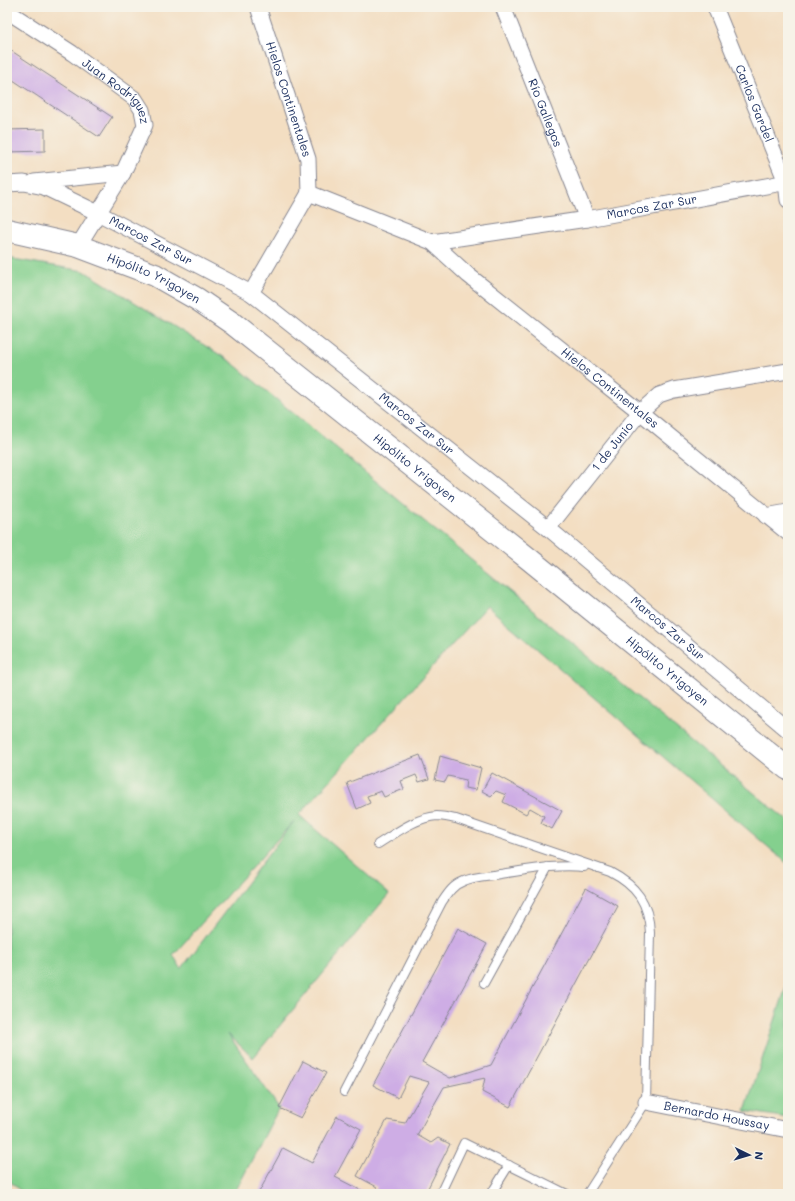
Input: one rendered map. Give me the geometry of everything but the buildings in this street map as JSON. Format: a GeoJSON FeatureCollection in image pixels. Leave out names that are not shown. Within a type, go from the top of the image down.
{"type":"FeatureCollection","features":[{"type":"Feature","properties":{"kind":"main road","name":"Hipólito Yrigoyen"},"geometry":{"type":"LineString","coordinates":[[7,230],[78,246],[155,275],[197,299],[232,323],[529,559],[788,769]]}},
{"type":"Feature","properties":{"kind":"street","name":"Hielos Continentales"},"geometry":{"type":"LineString","coordinates":[[258,7],[308,159],[309,192]]}},
{"type":"Feature","properties":{"kind":"street","name":"Río Gallegos"},"geometry":{"type":"LineString","coordinates":[[503,7],[587,218]]}},
{"type":"Feature","properties":{"kind":"street","name":"Carlos Gardel"},"geometry":{"type":"LineString","coordinates":[[716,7],[787,182],[788,200]]}},
{"type":"Feature","properties":{"kind":"street","name":"Juan Rodríguez"},"geometry":{"type":"LineString","coordinates":[[7,11],[72,53],[135,99],[142,110],[144,125],[123,173],[78,246]]}},
{"type":"Feature","properties":{"kind":"street"},"geometry":{"type":"LineString","coordinates":[[24,183],[123,173]]}},
{"type":"Feature","properties":{"kind":"street","name":"Marcos Zar Sur"},"geometry":{"type":"LineString","coordinates":[[432,242],[587,218],[787,182]]}},
{"type":"Feature","properties":{"kind":"street","name":"Marcos Zar Sur"},"geometry":{"type":"LineString","coordinates":[[7,184],[24,183],[44,187],[98,213],[251,293],[548,528],[788,730]]}},
{"type":"Feature","properties":{"kind":"street"},"geometry":{"type":"LineString","coordinates":[[251,293],[309,192],[432,242]]}},
{"type":"Feature","properties":{"kind":"street","name":"Hielos Continentales"},"geometry":{"type":"LineString","coordinates":[[432,242],[468,276],[640,412],[788,533]]}},
{"type":"Feature","properties":{"kind":"street","name":"1 de Junio"},"geometry":{"type":"LineString","coordinates":[[548,528],[640,412],[659,396],[674,390],[788,371]]}},
{"type":"Feature","properties":{"kind":"street"},"geometry":{"type":"LineString","coordinates":[[766,516],[788,512]]}},
{"type":"Feature","properties":{"kind":"street","name":"Bernardo Houssay"},"geometry":{"type":"LineString","coordinates":[[646,1102],[788,1130]]}},
{"type":"Feature","properties":{"kind":"lane"},"geometry":{"type":"LineString","coordinates":[[378,844],[409,825],[424,818],[439,816],[456,819],[610,872],[632,886],[641,896],[650,920],[646,1102],[587,1194]]}},
{"type":"Feature","properties":{"kind":"lane"},"geometry":{"type":"LineString","coordinates":[[344,1092],[449,891],[457,884],[473,878],[548,867],[576,866],[596,868]]}},
{"type":"Feature","properties":{"kind":"lane"},"geometry":{"type":"LineString","coordinates":[[484,983],[548,867]]}},
{"type":"Feature","properties":{"kind":"lane"},"geometry":{"type":"LineString","coordinates":[[440,1194],[464,1143],[567,1194]]}},
{"type":"Feature","properties":{"kind":"lane"},"geometry":{"type":"LineString","coordinates":[[491,1194],[509,1165]]}},
{"type":"Feature","properties":{"kind":"green space"},"geometry":{"type":"Polygon","coordinates":[[[7,258],[84,271],[230,361],[788,821],[788,864],[487,606],[299,815],[389,894],[253,1058],[228,1034],[279,1108],[234,1194],[24,1194],[7,1179],[7,258]],[[294,821],[173,955],[182,968],[294,821]]]}},
{"type":"Feature","properties":{"kind":"green space"},"geometry":{"type":"Polygon","coordinates":[[[788,981],[788,1118],[745,1111],[788,981]]]}}]}
